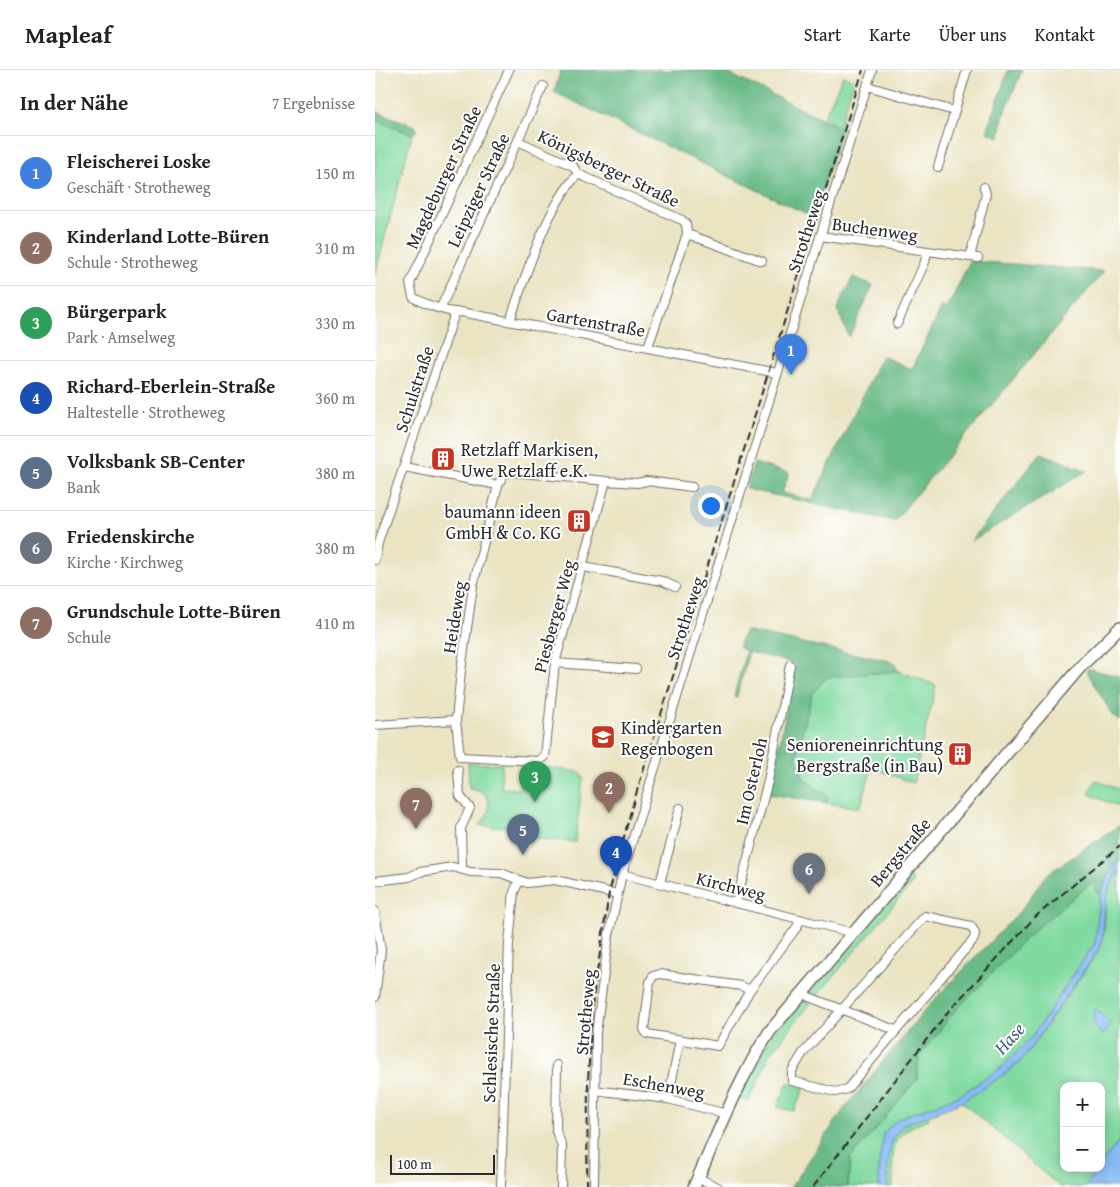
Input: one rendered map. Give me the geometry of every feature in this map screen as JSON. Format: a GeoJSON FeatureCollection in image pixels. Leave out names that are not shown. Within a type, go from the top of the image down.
{"type":"FeatureCollection","features":[{"type":"Feature","properties":{"kind":"street","name":"Magdeburger Straße"},"geometry":{"type":"LineString","coordinates":[[413,297],[411,283],[509,70]]}},
{"type":"Feature","properties":{"kind":"street","name":"Strotheweg"},"geometry":{"type":"LineString","coordinates":[[594,1187],[594,1090],[601,986],[617,894],[819,236],[872,70]]}},
{"type":"Feature","properties":{"kind":"street"},"geometry":{"type":"LineString","coordinates":[[938,168],[967,70]]}},
{"type":"Feature","properties":{"kind":"street","name":"Leipziger Straße"},"geometry":{"type":"LineString","coordinates":[[441,308],[543,86]]}},
{"type":"Feature","properties":{"kind":"street"},"geometry":{"type":"LineString","coordinates":[[867,86],[954,111]]}},
{"type":"Feature","properties":{"kind":"street","name":"Königsberger Straße"},"geometry":{"type":"LineString","coordinates":[[518,141],[573,166],[578,174],[682,220],[686,224],[687,234],[762,261]]}},
{"type":"Feature","properties":{"kind":"street"},"geometry":{"type":"LineString","coordinates":[[510,321],[542,235],[571,182],[578,174]]}},
{"type":"Feature","properties":{"kind":"street"},"geometry":{"type":"LineString","coordinates":[[970,257],[986,194],[984,187]]}},
{"type":"Feature","properties":{"kind":"street"},"geometry":{"type":"LineString","coordinates":[[648,347],[687,234]]}},
{"type":"Feature","properties":{"kind":"street","name":"Buchenweg"},"geometry":{"type":"LineString","coordinates":[[819,236],[978,258]]}},
{"type":"Feature","properties":{"kind":"street","name":"Buchenweg"},"geometry":{"type":"LineString","coordinates":[[897,324],[925,262],[927,252]]}},
{"type":"Feature","properties":{"kind":"street","name":"Gartenstraße"},"geometry":{"type":"LineString","coordinates":[[413,297],[419,302],[455,313],[461,312],[510,321],[777,373]]}},
{"type":"Feature","properties":{"kind":"street","name":"Schulstraße"},"geometry":{"type":"LineString","coordinates":[[375,560],[378,543],[455,313]]}},
{"type":"Feature","properties":{"kind":"street"},"geometry":{"type":"LineString","coordinates":[[404,467],[498,485],[504,474],[512,472],[637,484],[647,481],[692,487]]}},
{"type":"Feature","properties":{"kind":"street","name":"Piesberger Weg"},"geometry":{"type":"LineString","coordinates":[[460,757],[542,760],[546,753],[555,663],[606,481]]}},
{"type":"Feature","properties":{"kind":"street","name":"Heideweg"},"geometry":{"type":"LineString","coordinates":[[460,757],[456,720],[473,586],[498,485]]}},
{"type":"Feature","properties":{"kind":"street"},"geometry":{"type":"LineString","coordinates":[[583,567],[662,582],[675,587]]}},
{"type":"Feature","properties":{"kind":"street","name":"Bergstraße"},"geometry":{"type":"LineString","coordinates":[[696,1182],[712,1148],[719,1126],[727,1114],[759,1048],[770,1031],[1082,664],[1120,628]]}},
{"type":"Feature","properties":{"kind":"street"},"geometry":{"type":"LineString","coordinates":[[555,663],[623,670],[636,669]]}},
{"type":"Feature","properties":{"kind":"street","name":"Im Osterloh"},"geometry":{"type":"LineString","coordinates":[[736,903],[768,781],[790,665]]}},
{"type":"Feature","properties":{"kind":"street"},"geometry":{"type":"LineString","coordinates":[[375,724],[456,720]]}},
{"type":"Feature","properties":{"kind":"street"},"geometry":{"type":"LineString","coordinates":[[458,770],[460,796],[470,808],[461,828],[462,868]]}},
{"type":"Feature","properties":{"kind":"street"},"geometry":{"type":"LineString","coordinates":[[660,883],[680,808]]}},
{"type":"Feature","properties":{"kind":"street"},"geometry":{"type":"LineString","coordinates":[[375,881],[409,877],[420,872],[462,868],[470,872],[501,873],[527,883],[555,880],[617,894]]}},
{"type":"Feature","properties":{"kind":"street","name":"Kirchweg"},"geometry":{"type":"LineString","coordinates":[[622,874],[854,933]]}},
{"type":"Feature","properties":{"kind":"street","name":"Schlesische Straße"},"geometry":{"type":"LineString","coordinates":[[501,1187],[509,943],[514,892],[519,881]]}},
{"type":"Feature","properties":{"kind":"street"},"geometry":{"type":"LineString","coordinates":[[375,914],[381,950],[375,997]]}},
{"type":"Feature","properties":{"kind":"street"},"geometry":{"type":"LineString","coordinates":[[931,916],[971,926],[975,933],[974,938],[841,1092],[792,1080],[792,1071],[798,1061],[842,1010],[920,919],[931,916]]}},
{"type":"Feature","properties":{"kind":"street"},"geometry":{"type":"LineString","coordinates":[[750,990],[741,986],[660,974],[653,976],[650,982],[644,1029],[647,1034],[718,1046],[750,990],[797,927],[800,919]]}},
{"type":"Feature","properties":{"kind":"street"},"geometry":{"type":"LineString","coordinates":[[803,992],[809,997],[895,1030]]}},
{"type":"Feature","properties":{"kind":"street"},"geometry":{"type":"LineString","coordinates":[[668,1098],[680,1040]]}},
{"type":"Feature","properties":{"kind":"street"},"geometry":{"type":"LineString","coordinates":[[557,1065],[556,1131],[562,1146],[561,1187]]}},
{"type":"Feature","properties":{"kind":"street","name":"Eschenweg"},"geometry":{"type":"LineString","coordinates":[[594,1090],[668,1098],[727,1114]]}},
{"type":"Feature","properties":{"kind":"street"},"geometry":{"type":"LineString","coordinates":[[696,1182],[718,1187]]}},
{"type":"Feature","properties":{"kind":"green space"},"geometry":{"type":"Polygon","coordinates":[[[561,70],[721,70],[842,128],[813,217],[554,92],[561,70]]]}},
{"type":"Feature","properties":{"kind":"green space"},"geometry":{"type":"Polygon","coordinates":[[[1008,70],[1022,70],[1003,117],[1000,137],[987,132],[1008,70]]]}},
{"type":"Feature","properties":{"kind":"green space"},"geometry":{"type":"Polygon","coordinates":[[[843,76],[854,80],[839,127],[823,119],[843,76]]]}},
{"type":"Feature","properties":{"kind":"green space"},"geometry":{"type":"Polygon","coordinates":[[[375,111],[415,126],[417,131],[412,134],[375,120],[375,111]]]}},
{"type":"Feature","properties":{"kind":"green space"},"geometry":{"type":"Polygon","coordinates":[[[375,120],[412,134],[375,275],[375,120]]]}},
{"type":"Feature","properties":{"kind":"green space"},"geometry":{"type":"Polygon","coordinates":[[[970,261],[1104,271],[894,521],[746,489],[754,463],[789,473],[782,493],[812,500],[882,356],[912,369],[942,307],[947,309],[970,261]]]}},
{"type":"Feature","properties":{"kind":"green space"},"geometry":{"type":"Polygon","coordinates":[[[853,277],[873,285],[849,337],[837,309],[853,277]]]}},
{"type":"Feature","properties":{"kind":"green space"},"geometry":{"type":"Polygon","coordinates":[[[1041,453],[1087,471],[971,541],[1041,453]]]}},
{"type":"Feature","properties":{"kind":"green space"},"geometry":{"type":"Polygon","coordinates":[[[745,631],[894,662],[898,671],[827,677],[812,694],[796,759],[804,779],[827,796],[827,803],[769,794],[796,664],[749,652],[736,699],[734,696],[746,651],[738,647],[745,631]]]}},
{"type":"Feature","properties":{"kind":"green space"},"geometry":{"type":"Polygon","coordinates":[[[1087,668],[1120,677],[1120,721],[1114,717],[1087,673],[1087,668]]]}},
{"type":"Feature","properties":{"kind":"green space"},"geometry":{"type":"Polygon","coordinates":[[[898,671],[936,685],[913,783],[872,768],[860,808],[827,803],[827,796],[804,779],[796,759],[812,694],[827,677],[898,671]]]}},
{"type":"Feature","properties":{"kind":"green space"},"geometry":{"type":"Polygon","coordinates":[[[468,763],[502,764],[501,788],[520,789],[521,764],[538,764],[542,767],[580,772],[583,778],[575,842],[536,839],[535,829],[479,825],[487,814],[489,802],[483,793],[469,788],[468,763]]]}},
{"type":"Feature","properties":{"kind":"green space"},"geometry":{"type":"Polygon","coordinates":[[[1095,780],[1120,790],[1120,808],[1089,794],[1095,780]]]}},
{"type":"Feature","properties":{"kind":"green space"},"geometry":{"type":"Polygon","coordinates":[[[1120,825],[1120,859],[1106,880],[1100,896],[1092,882],[1030,934],[953,1013],[919,1056],[917,1079],[850,1159],[848,1187],[791,1187],[844,1109],[932,1002],[1021,910],[1046,875],[1120,825]]]}},
{"type":"Feature","properties":{"kind":"green space"},"geometry":{"type":"Polygon","coordinates":[[[1120,870],[1120,1140],[1105,1159],[1105,1082],[1060,1082],[1060,1172],[1095,1172],[1086,1187],[1060,1187],[962,1102],[1022,1060],[1086,969],[1101,946],[1106,898],[1120,870]]]}},
{"type":"Feature","properties":{"kind":"green space"},"geometry":{"type":"Polygon","coordinates":[[[907,875],[912,879],[912,883],[817,996],[812,994],[811,991],[907,875]]]}},
{"type":"Feature","properties":{"kind":"green space"},"geometry":{"type":"Polygon","coordinates":[[[1093,882],[1100,896],[1095,943],[1031,1038],[1001,1068],[959,1096],[899,1118],[883,1134],[879,1167],[879,1187],[848,1187],[850,1159],[917,1079],[919,1056],[953,1013],[1038,925],[1093,882]]]}},
{"type":"Feature","properties":{"kind":"green space"},"geometry":{"type":"Polygon","coordinates":[[[803,1001],[811,1003],[771,1053],[749,1101],[738,1099],[773,1032],[803,1001]]]}},
{"type":"Feature","properties":{"kind":"green space"},"geometry":{"type":"Polygon","coordinates":[[[788,1083],[805,1087],[794,1111],[777,1107],[788,1083]]]}},
{"type":"Feature","properties":{"kind":"green space"},"geometry":{"type":"Polygon","coordinates":[[[928,1114],[929,1119],[906,1130],[896,1144],[893,1162],[893,1187],[888,1187],[888,1160],[892,1141],[904,1127],[928,1114]]]}},
{"type":"Feature","properties":{"kind":"water"},"geometry":{"type":"Polygon","coordinates":[[[1120,859],[1119,869],[1107,896],[1101,946],[1022,1060],[962,1102],[903,1125],[893,1138],[889,1154],[888,1187],[879,1187],[879,1167],[883,1134],[891,1125],[899,1118],[959,1096],[1001,1068],[1031,1038],[1095,943],[1100,896],[1106,880],[1120,859]]]}},
{"type":"Feature","properties":{"kind":"water"},"geometry":{"type":"Polygon","coordinates":[[[1096,1009],[1111,1024],[1105,1034],[1101,1034],[1096,1028],[1093,1016],[1096,1009]]]}},
{"type":"Feature","properties":{"kind":"water"},"geometry":{"type":"Polygon","coordinates":[[[1120,1140],[1120,1187],[1086,1187],[1095,1172],[1105,1172],[1105,1159],[1120,1140]]]}},
{"type":"Feature","properties":{"kind":"railway"},"geometry":{"type":"LineString","coordinates":[[587,1187],[588,1081],[592,1005],[609,893],[632,807],[863,70]]}},
{"type":"Feature","properties":{"kind":"railway"},"geometry":{"type":"LineString","coordinates":[[813,1187],[947,1013],[1035,917],[1120,846]]}},
{"type":"Feature","properties":{"kind":"place","name":"Fleischerei Loske"},"geometry":{"type":"Point","coordinates":[791,375]}},
{"type":"Feature","properties":{"kind":"place","name":"Retzlaff Markisen, Uwe Retzlaff e.K."},"geometry":{"type":"Point","coordinates":[443,459]}},
{"type":"Feature","properties":{"kind":"place","name":"baumann ideen GmbH & Co. KG"},"geometry":{"type":"Point","coordinates":[579,521]}},
{"type":"Feature","properties":{"kind":"place","name":"Kindergarten Regenbogen"},"geometry":{"type":"Point","coordinates":[603,737]}},
{"type":"Feature","properties":{"kind":"place","name":"Senioreneinrichtung Bergstraße (in Bau)"},"geometry":{"type":"Point","coordinates":[960,754]}},
{"type":"Feature","properties":{"kind":"place","name":"Bürgerpark"},"geometry":{"type":"Point","coordinates":[535,802]}},
{"type":"Feature","properties":{"kind":"place","name":"Kinderland Lotte-Büren"},"geometry":{"type":"Point","coordinates":[609,813]}},
{"type":"Feature","properties":{"kind":"place","name":"Grundschule Lotte-Büren"},"geometry":{"type":"Point","coordinates":[416,829]}},
{"type":"Feature","properties":{"kind":"place","name":"Volksbank SB-Center"},"geometry":{"type":"Point","coordinates":[523,855]}},
{"type":"Feature","properties":{"kind":"place","name":"Richard-Eberlein-Straße"},"geometry":{"type":"Point","coordinates":[616,877]}},
{"type":"Feature","properties":{"kind":"place","name":"Friedenskirche"},"geometry":{"type":"Point","coordinates":[809,894]}},
{"type":"Feature","properties":{"kind":"water label","name":"Hase"},"geometry":{"type":"Point","coordinates":[1009,1038]}}]}
